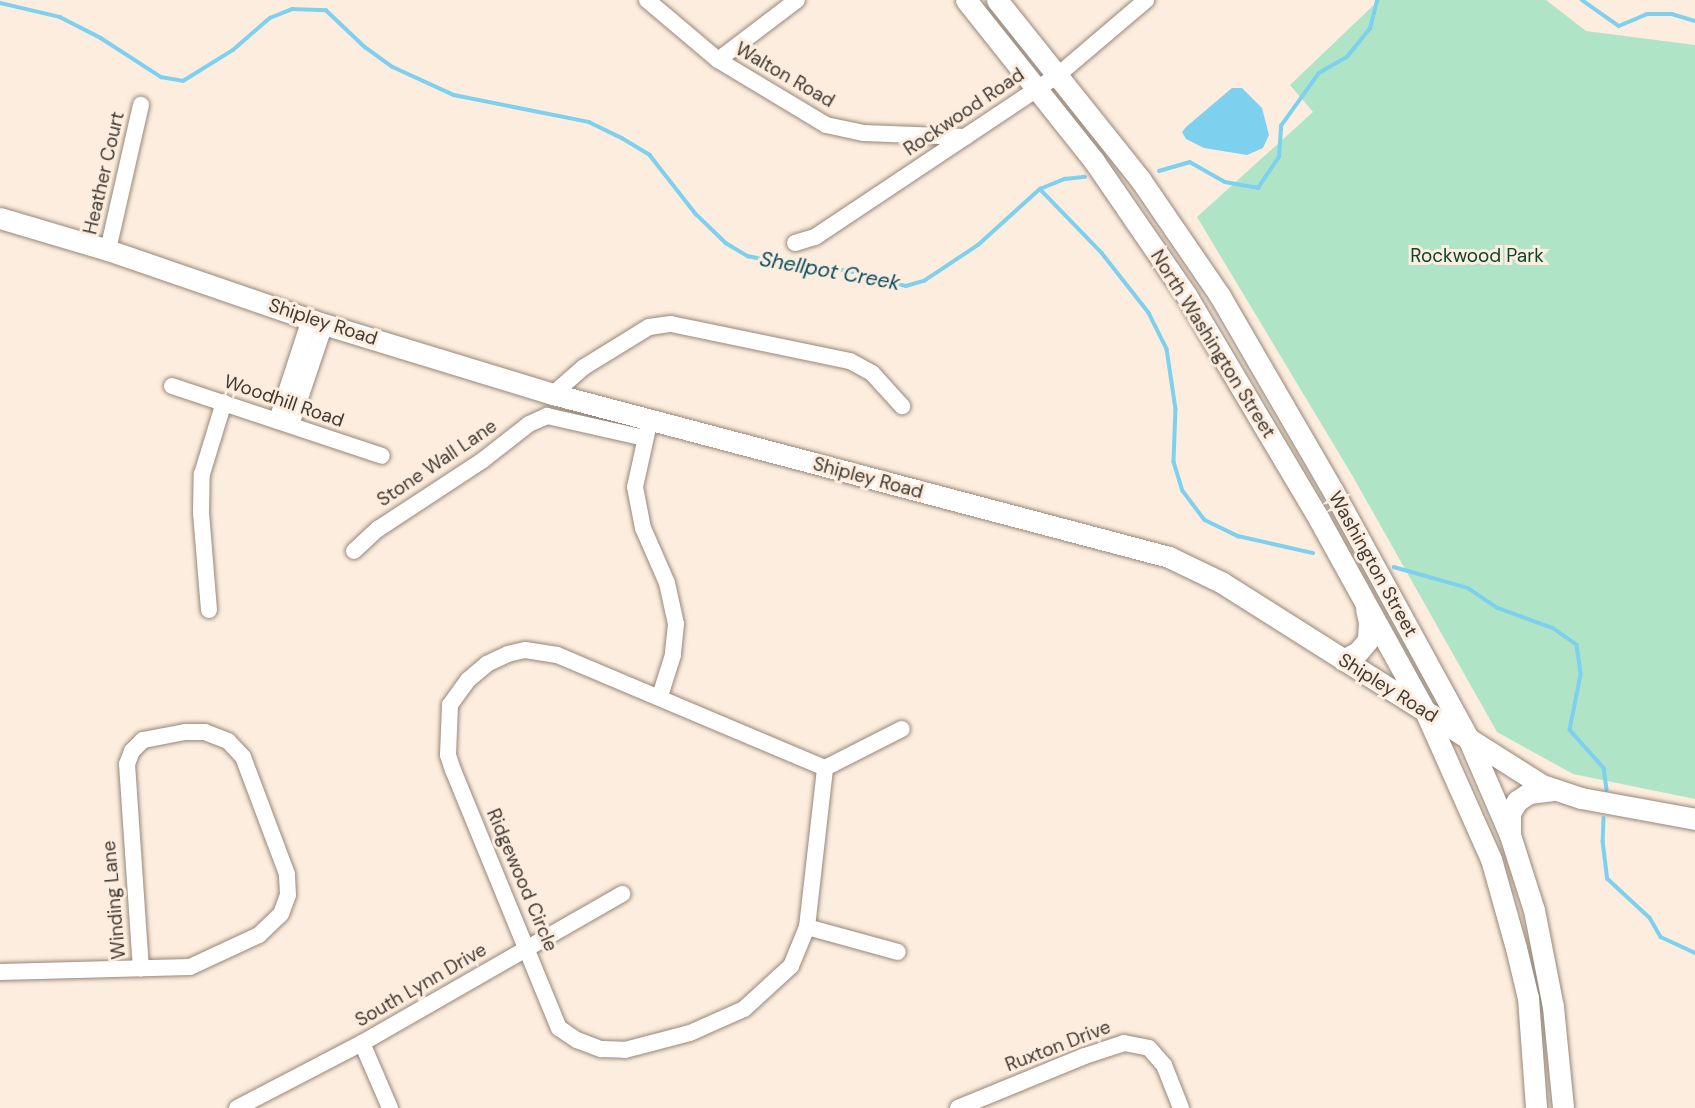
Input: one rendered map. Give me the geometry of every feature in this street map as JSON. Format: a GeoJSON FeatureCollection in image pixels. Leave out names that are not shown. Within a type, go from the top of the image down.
{"type":"FeatureCollection","features":[{"type":"Feature","properties":{"kind":"main road","name":"North Washington Street"},"geometry":{"type":"LineString","coordinates":[[965,0],[1116,191],[1186,295],[1332,542],[1425,711]]}},
{"type":"Feature","properties":{"kind":"main road"},"geometry":{"type":"LineString","coordinates":[[997,0],[1058,75]]}},
{"type":"Feature","properties":{"kind":"main road","name":"Washington Street"},"geometry":{"type":"LineString","coordinates":[[1058,75],[1140,179],[1220,296],[1366,550],[1468,738],[1510,835],[1531,900],[1545,966],[1565,1106]]}},
{"type":"Feature","properties":{"kind":"main road","name":"Shipley Road"},"geometry":{"type":"LineString","coordinates":[[0,218],[108,250],[318,322],[553,394],[648,430],[1169,556],[1221,582],[1553,790],[1581,799],[1695,819]]}},
{"type":"Feature","properties":{"kind":"main road"},"geometry":{"type":"LineString","coordinates":[[1343,660],[1361,649],[1369,635],[1369,622],[1359,590]]}},
{"type":"Feature","properties":{"kind":"main road"},"geometry":{"type":"LineString","coordinates":[[1425,711],[1491,859],[1528,998],[1541,1064],[1554,1093],[1565,1106]]}},
{"type":"Feature","properties":{"kind":"main road"},"geometry":{"type":"LineString","coordinates":[[1510,835],[1510,813],[1517,801],[1529,793],[1553,790]]}},
{"type":"Feature","properties":{"kind":"main road"},"geometry":{"type":"LineString","coordinates":[[1528,998],[1536,1108]]}},
{"type":"Feature","properties":{"kind":"street","name":"Walton Road"},"geometry":{"type":"LineString","coordinates":[[647,0],[718,60],[826,125],[864,132],[966,137]]}},
{"type":"Feature","properties":{"kind":"street"},"geometry":{"type":"LineString","coordinates":[[718,60],[797,0]]}},
{"type":"Feature","properties":{"kind":"street","name":"Rockwood Road"},"geometry":{"type":"LineString","coordinates":[[795,243],[816,237],[1058,75],[1146,0]]}},
{"type":"Feature","properties":{"kind":"street","name":"Heather Court"},"geometry":{"type":"LineString","coordinates":[[108,250],[141,105]]}},
{"type":"Feature","properties":{"kind":"street"},"geometry":{"type":"LineString","coordinates":[[284,422],[318,322]]}},
{"type":"Feature","properties":{"kind":"street"},"geometry":{"type":"LineString","coordinates":[[553,394],[584,367],[649,327],[671,324],[850,361],[872,373],[902,406]]}},
{"type":"Feature","properties":{"kind":"street","name":"Woodhill Road"},"geometry":{"type":"LineString","coordinates":[[172,386],[382,456]]}},
{"type":"Feature","properties":{"kind":"street"},"geometry":{"type":"LineString","coordinates":[[209,610],[201,513],[202,474],[224,402]]}},
{"type":"Feature","properties":{"kind":"street","name":"Stone Wall Lane"},"geometry":{"type":"LineString","coordinates":[[354,551],[378,529],[483,460],[529,424],[547,416],[648,430]]}},
{"type":"Feature","properties":{"kind":"street"},"geometry":{"type":"LineString","coordinates":[[648,430],[635,487],[643,527],[667,583],[676,624],[673,655],[660,696]]}},
{"type":"Feature","properties":{"kind":"street","name":"Ridgewood Circle"},"geometry":{"type":"LineString","coordinates":[[525,650],[557,655],[660,696],[825,768],[807,927],[791,966],[744,1009],[690,1033],[625,1050],[601,1049],[577,1040],[559,1028],[529,948],[448,755],[450,705],[468,680],[486,664],[525,650]]}},
{"type":"Feature","properties":{"kind":"street"},"geometry":{"type":"LineString","coordinates":[[825,768],[902,729]]}},
{"type":"Feature","properties":{"kind":"street","name":"Winding Lane"},"geometry":{"type":"LineString","coordinates":[[0,972],[141,969],[190,967],[259,935],[281,914],[288,895],[287,874],[243,758],[228,741],[205,732],[185,732],[143,740],[132,751],[127,764],[129,827],[141,969]]}},
{"type":"Feature","properties":{"kind":"street","name":"South Lynn Drive"},"geometry":{"type":"LineString","coordinates":[[237,1108],[362,1043],[622,894]]}},
{"type":"Feature","properties":{"kind":"street"},"geometry":{"type":"LineString","coordinates":[[807,927],[898,952]]}},
{"type":"Feature","properties":{"kind":"street"},"geometry":{"type":"LineString","coordinates":[[362,1043],[390,1108]]}},
{"type":"Feature","properties":{"kind":"street","name":"Ruxton Drive"},"geometry":{"type":"LineString","coordinates":[[963,1107],[1124,1043],[1149,1048],[1164,1065],[1181,1108]]}},
{"type":"Feature","properties":{"kind":"green space","name":"Rockwood Park"},"geometry":{"type":"Polygon","coordinates":[[[1379,0],[1546,0],[1586,31],[1695,45],[1695,799],[1573,774],[1497,732],[1352,475],[1197,217],[1313,112],[1290,85],[1379,0]]]}},
{"type":"Feature","properties":{"kind":"water"},"geometry":{"type":"Polygon","coordinates":[[[1232,88],[1242,88],[1262,108],[1269,135],[1263,148],[1247,155],[1204,148],[1186,139],[1182,132],[1186,127],[1232,88]]]}},
{"type":"Feature","properties":{"kind":"waterway"},"geometry":{"type":"LineString","coordinates":[[1159,171],[1190,162],[1225,182],[1258,188],[1279,157],[1281,126],[1319,73],[1347,57],[1370,29],[1377,0]]}},
{"type":"Feature","properties":{"kind":"waterway"},"geometry":{"type":"LineString","coordinates":[[1582,0],[1619,26],[1647,14],[1672,14],[1695,21]]}},
{"type":"Feature","properties":{"kind":"waterway","name":"Shellpot Creek"},"geometry":{"type":"LineString","coordinates":[[0,3],[60,17],[101,38],[161,77],[183,81],[233,50],[270,18],[292,9],[326,10],[365,47],[393,67],[454,95],[589,122],[622,138],[650,155],[696,214],[726,243],[748,256],[806,269],[846,270],[906,286],[924,281],[978,245],[1040,189],[1102,253],[1149,313],[1167,349],[1176,409],[1174,462],[1183,491],[1205,520],[1238,536],[1313,553]]}},
{"type":"Feature","properties":{"kind":"waterway"},"geometry":{"type":"LineString","coordinates":[[1040,189],[1065,179],[1085,177]]}},
{"type":"Feature","properties":{"kind":"waterway","name":"Shellpot Creek"},"geometry":{"type":"LineString","coordinates":[[1394,567],[1468,588],[1498,608],[1553,628],[1577,645],[1581,675],[1570,730],[1604,768],[1607,790]]}},
{"type":"Feature","properties":{"kind":"waterway","name":"Shellpot Creek"},"geometry":{"type":"LineString","coordinates":[[1604,818],[1603,841],[1608,879],[1650,918],[1661,937],[1695,953]]}}]}
